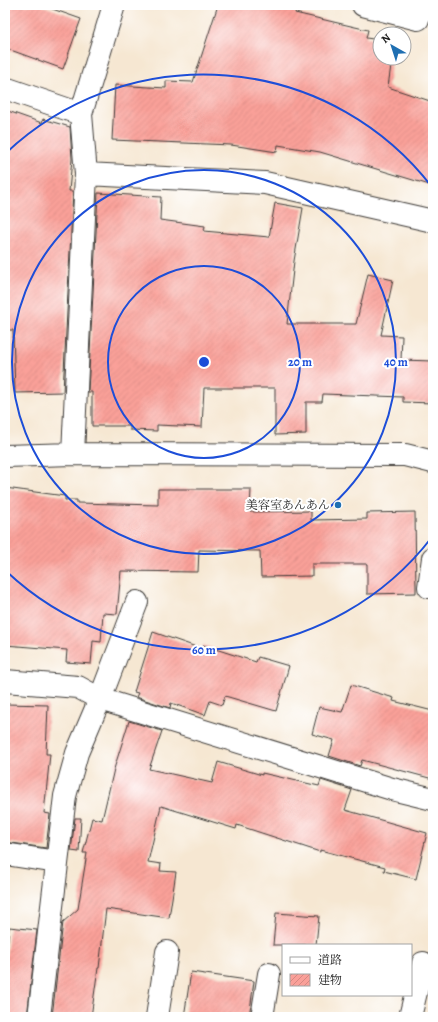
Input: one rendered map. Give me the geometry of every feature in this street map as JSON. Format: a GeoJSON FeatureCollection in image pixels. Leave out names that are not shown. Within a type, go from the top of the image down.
{"type":"FeatureCollection","features":[{"type":"Feature","properties":{"kind":"street"},"geometry":{"type":"LineString","coordinates":[[73,454],[86,174],[81,114],[114,5]]}},
{"type":"Feature","properties":{"kind":"street"},"geometry":{"type":"LineString","coordinates":[[363,5],[418,19],[421,5]]}},
{"type":"Feature","properties":{"kind":"street"},"geometry":{"type":"LineString","coordinates":[[5,88],[81,114]]}},
{"type":"Feature","properties":{"kind":"street"},"geometry":{"type":"LineString","coordinates":[[86,174],[265,183],[433,221]]}},
{"type":"Feature","properties":{"kind":"street"},"geometry":{"type":"LineString","coordinates":[[5,456],[73,454],[405,455],[433,462]]}},
{"type":"Feature","properties":{"kind":"street"},"geometry":{"type":"LineString","coordinates":[[433,558],[429,587],[433,587]]}},
{"type":"Feature","properties":{"kind":"street"},"geometry":{"type":"LineString","coordinates":[[39,1017],[65,796],[77,753],[100,699],[137,602]]}},
{"type":"Feature","properties":{"kind":"street"},"geometry":{"type":"LineString","coordinates":[[5,681],[78,688],[100,699],[392,789],[433,799]]}},
{"type":"Feature","properties":{"kind":"street"},"geometry":{"type":"LineString","coordinates":[[5,854],[57,862]]}},
{"type":"Feature","properties":{"kind":"street"},"geometry":{"type":"LineString","coordinates":[[157,1017],[167,952]]}},
{"type":"Feature","properties":{"kind":"street"},"geometry":{"type":"LineString","coordinates":[[410,1017],[423,963]]}},
{"type":"Feature","properties":{"kind":"street"},"geometry":{"type":"LineString","coordinates":[[262,1017],[269,974]]}},
{"type":"Feature","properties":{"kind":"building"},"geometry":{"type":"Polygon","coordinates":[[[5,5],[41,5],[81,19],[63,69],[5,48],[5,5]]]}},
{"type":"Feature","properties":{"kind":"building"},"geometry":{"type":"Polygon","coordinates":[[[218,5],[297,5],[295,13],[368,30],[366,38],[372,39],[372,66],[391,66],[388,87],[433,102],[433,186],[320,152],[278,145],[277,152],[231,145],[112,140],[115,85],[166,88],[166,81],[193,82],[218,5]]]}},
{"type":"Feature","properties":{"kind":"building"},"geometry":{"type":"Polygon","coordinates":[[[5,110],[42,123],[43,119],[70,127],[72,159],[69,191],[73,191],[63,392],[15,393],[13,330],[5,330],[5,110]]]}},
{"type":"Feature","properties":{"kind":"building"},"geometry":{"type":"Polygon","coordinates":[[[98,193],[161,197],[160,220],[205,226],[204,231],[269,237],[275,203],[303,208],[294,261],[287,324],[356,324],[368,274],[393,280],[381,335],[402,336],[401,360],[433,361],[433,403],[403,402],[403,397],[323,394],[322,402],[306,402],[306,434],[275,435],[275,388],[204,388],[202,427],[157,425],[157,431],[130,430],[130,426],[92,426],[92,392],[88,392],[98,193]]]}},
{"type":"Feature","properties":{"kind":"building"},"geometry":{"type":"Polygon","coordinates":[[[5,488],[65,496],[65,500],[77,500],[77,503],[158,505],[158,489],[251,489],[250,512],[311,511],[311,520],[367,519],[367,513],[415,512],[416,593],[367,594],[367,564],[312,564],[312,576],[261,577],[260,551],[199,550],[198,572],[121,571],[117,614],[103,613],[101,642],[93,641],[91,664],[66,662],[67,650],[5,645],[5,488]]]}},
{"type":"Feature","properties":{"kind":"building"},"geometry":{"type":"Polygon","coordinates":[[[153,632],[202,649],[203,645],[256,662],[258,657],[289,666],[276,711],[225,696],[222,705],[210,701],[205,715],[171,703],[170,708],[136,697],[138,693],[134,692],[153,632]]]}},
{"type":"Feature","properties":{"kind":"building"},"geometry":{"type":"Polygon","coordinates":[[[351,685],[394,698],[393,701],[433,711],[433,779],[362,760],[360,766],[329,756],[334,740],[312,734],[319,707],[342,712],[351,685]]]}},
{"type":"Feature","properties":{"kind":"building"},"geometry":{"type":"Polygon","coordinates":[[[5,704],[48,705],[46,754],[50,754],[44,813],[50,814],[46,848],[5,842],[5,704]]]}},
{"type":"Feature","properties":{"kind":"building"},"geometry":{"type":"Polygon","coordinates":[[[129,721],[162,731],[149,769],[212,783],[218,762],[262,775],[262,773],[319,786],[321,780],[352,790],[345,810],[427,833],[416,879],[384,871],[385,867],[320,850],[320,852],[237,825],[236,829],[161,806],[148,862],[161,864],[160,871],[176,872],[169,918],[106,909],[91,1017],[52,1017],[63,922],[78,909],[87,853],[83,853],[92,818],[102,820],[114,769],[129,721]]]}},
{"type":"Feature","properties":{"kind":"building"},"geometry":{"type":"Polygon","coordinates":[[[75,818],[81,818],[79,852],[71,851],[75,818]]]}},
{"type":"Feature","properties":{"kind":"building"},"geometry":{"type":"Polygon","coordinates":[[[276,913],[319,916],[316,944],[273,945],[276,913]]]}},
{"type":"Feature","properties":{"kind":"building"},"geometry":{"type":"Polygon","coordinates":[[[9,927],[37,930],[27,1017],[5,1017],[5,970],[9,927]]]}},
{"type":"Feature","properties":{"kind":"building"},"geometry":{"type":"Polygon","coordinates":[[[191,972],[254,981],[249,1017],[184,1017],[191,972]]]}},
{"type":"Feature","properties":{"kind":"place","name":"美容室あんあん"},"geometry":{"type":"Point","coordinates":[338,505]}}]}
